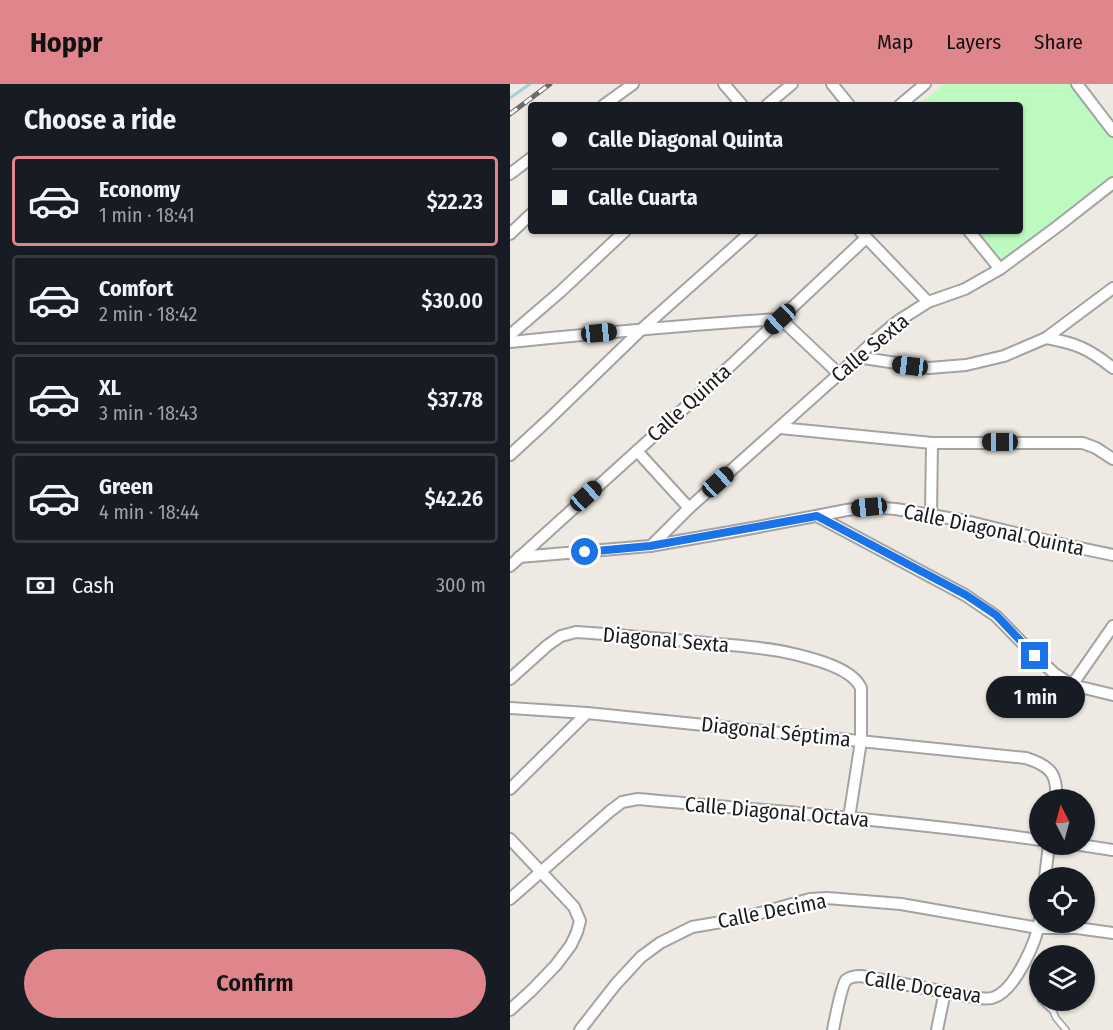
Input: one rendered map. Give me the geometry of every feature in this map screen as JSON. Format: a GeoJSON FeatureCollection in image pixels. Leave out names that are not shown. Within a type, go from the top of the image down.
{"type":"FeatureCollection","features":[{"type":"Feature","properties":{"kind":"street"},"geometry":{"type":"LineString","coordinates":[[619,101],[633,84]]}},
{"type":"Feature","properties":{"kind":"street"},"geometry":{"type":"LineString","coordinates":[[724,84],[739,102]]}},
{"type":"Feature","properties":{"kind":"street"},"geometry":{"type":"LineString","coordinates":[[771,102],[792,84]]}},
{"type":"Feature","properties":{"kind":"street"},"geometry":{"type":"LineString","coordinates":[[832,84],[847,102]]}},
{"type":"Feature","properties":{"kind":"street"},"geometry":{"type":"LineString","coordinates":[[904,102],[925,84]]}},
{"type":"Feature","properties":{"kind":"street"},"geometry":{"type":"LineString","coordinates":[[1077,84],[1113,131]]}},
{"type":"Feature","properties":{"kind":"street"},"geometry":{"type":"LineString","coordinates":[[510,174],[528,160]]}},
{"type":"Feature","properties":{"kind":"street","name":"Calle Sexta"},"geometry":{"type":"LineString","coordinates":[[650,546],[688,508],[898,321],[928,302],[965,289],[1000,269],[1113,183]]}},
{"type":"Feature","properties":{"kind":"street"},"geometry":{"type":"LineString","coordinates":[[510,234],[528,217]]}},
{"type":"Feature","properties":{"kind":"street"},"geometry":{"type":"LineString","coordinates":[[510,335],[560,292],[617,234]]}},
{"type":"Feature","properties":{"kind":"street"},"geometry":{"type":"LineString","coordinates":[[510,455],[643,328],[749,234]]}},
{"type":"Feature","properties":{"kind":"street"},"geometry":{"type":"LineString","coordinates":[[863,234],[928,302]]}},
{"type":"Feature","properties":{"kind":"street","name":"Calle Quinta"},"geometry":{"type":"LineString","coordinates":[[510,566],[780,319],[863,234]]}},
{"type":"Feature","properties":{"kind":"street"},"geometry":{"type":"LineString","coordinates":[[971,234],[1000,269]]}},
{"type":"Feature","properties":{"kind":"street"},"geometry":{"type":"LineString","coordinates":[[857,357],[929,368],[966,365],[1004,356],[1046,338],[1113,288]]}},
{"type":"Feature","properties":{"kind":"street"},"geometry":{"type":"LineString","coordinates":[[510,342],[643,328],[780,319],[839,374]]}},
{"type":"Feature","properties":{"kind":"street"},"geometry":{"type":"LineString","coordinates":[[1046,338],[1081,346],[1113,368]]}},
{"type":"Feature","properties":{"kind":"street"},"geometry":{"type":"LineString","coordinates":[[780,428],[932,443],[1083,443],[1113,459]]}},
{"type":"Feature","properties":{"kind":"street"},"geometry":{"type":"LineString","coordinates":[[931,515],[932,443]]}},
{"type":"Feature","properties":{"kind":"street"},"geometry":{"type":"LineString","coordinates":[[637,450],[688,508]]}},
{"type":"Feature","properties":{"kind":"street","name":"Calle Diagonal Quinta"},"geometry":{"type":"LineString","coordinates":[[519,557],[650,546],[869,507],[896,509],[966,521],[1113,555]]}},
{"type":"Feature","properties":{"kind":"street"},"geometry":{"type":"LineString","coordinates":[[817,516],[966,595],[996,615],[1054,674],[1072,685],[1113,695]]}},
{"type":"Feature","properties":{"kind":"street"},"geometry":{"type":"LineString","coordinates":[[1072,685],[1113,626]]}},
{"type":"Feature","properties":{"kind":"street","name":"Diagonal Sexta"},"geometry":{"type":"LineString","coordinates":[[510,679],[548,645],[561,636],[576,632],[744,647],[792,654],[835,667],[858,681],[861,688],[861,741]]}},
{"type":"Feature","properties":{"kind":"street","name":"Diagonal Séptima"},"geometry":{"type":"LineString","coordinates":[[510,708],[587,713],[1026,758],[1041,763],[1049,770],[1056,780],[1056,789]]}},
{"type":"Feature","properties":{"kind":"street"},"geometry":{"type":"LineString","coordinates":[[510,789],[587,713]]}},
{"type":"Feature","properties":{"kind":"street"},"geometry":{"type":"LineString","coordinates":[[849,818],[861,741]]}},
{"type":"Feature","properties":{"kind":"street","name":"Calle Diagonal Octava"},"geometry":{"type":"LineString","coordinates":[[510,899],[609,812],[622,802],[638,800],[849,818],[1029,838]]}},
{"type":"Feature","properties":{"kind":"street"},"geometry":{"type":"LineString","coordinates":[[510,839],[574,907],[580,921],[571,945],[532,990],[510,1011]]}},
{"type":"Feature","properties":{"kind":"street"},"geometry":{"type":"LineString","coordinates":[[1095,847],[1113,850]]}},
{"type":"Feature","properties":{"kind":"street","name":"Calle Decima"},"geometry":{"type":"LineString","coordinates":[[580,1030],[616,984],[641,957],[660,943],[692,927],[739,919],[810,899],[827,898],[901,904],[1029,922]]}},
{"type":"Feature","properties":{"kind":"street","name":"Calle Decima"},"geometry":{"type":"LineString","coordinates":[[1095,930],[1113,933]]}},
{"type":"Feature","properties":{"kind":"street","name":"Calle Doceava"},"geometry":{"type":"LineString","coordinates":[[833,1030],[843,986],[853,976],[978,998],[994,998],[1004,991],[1018,975],[1035,933]]}},
{"type":"Feature","properties":{"kind":"street"},"geometry":{"type":"LineString","coordinates":[[938,1030],[945,991]]}},
{"type":"Feature","properties":{"kind":"lane"},"geometry":{"type":"LineString","coordinates":[[1053,1011],[1066,1030]]}},
{"type":"Feature","properties":{"kind":"green space"},"geometry":{"type":"Polygon","coordinates":[[[945,84],[1075,84],[1113,135],[1113,177],[1000,266],[975,234],[1023,234],[1023,102],[922,102],[945,84]]]}},
{"type":"Feature","properties":{"kind":"waterway"},"geometry":{"type":"LineString","coordinates":[[510,98],[530,84]]}},
{"type":"Feature","properties":{"kind":"railway"},"geometry":{"type":"LineString","coordinates":[[510,114],[550,84]]}},
{"type":"Feature","properties":{"kind":"route"},"geometry":{"type":"LineString","coordinates":[[585,552],[650,546],[817,516],[966,595],[996,615],[1035,656]]}}]}
